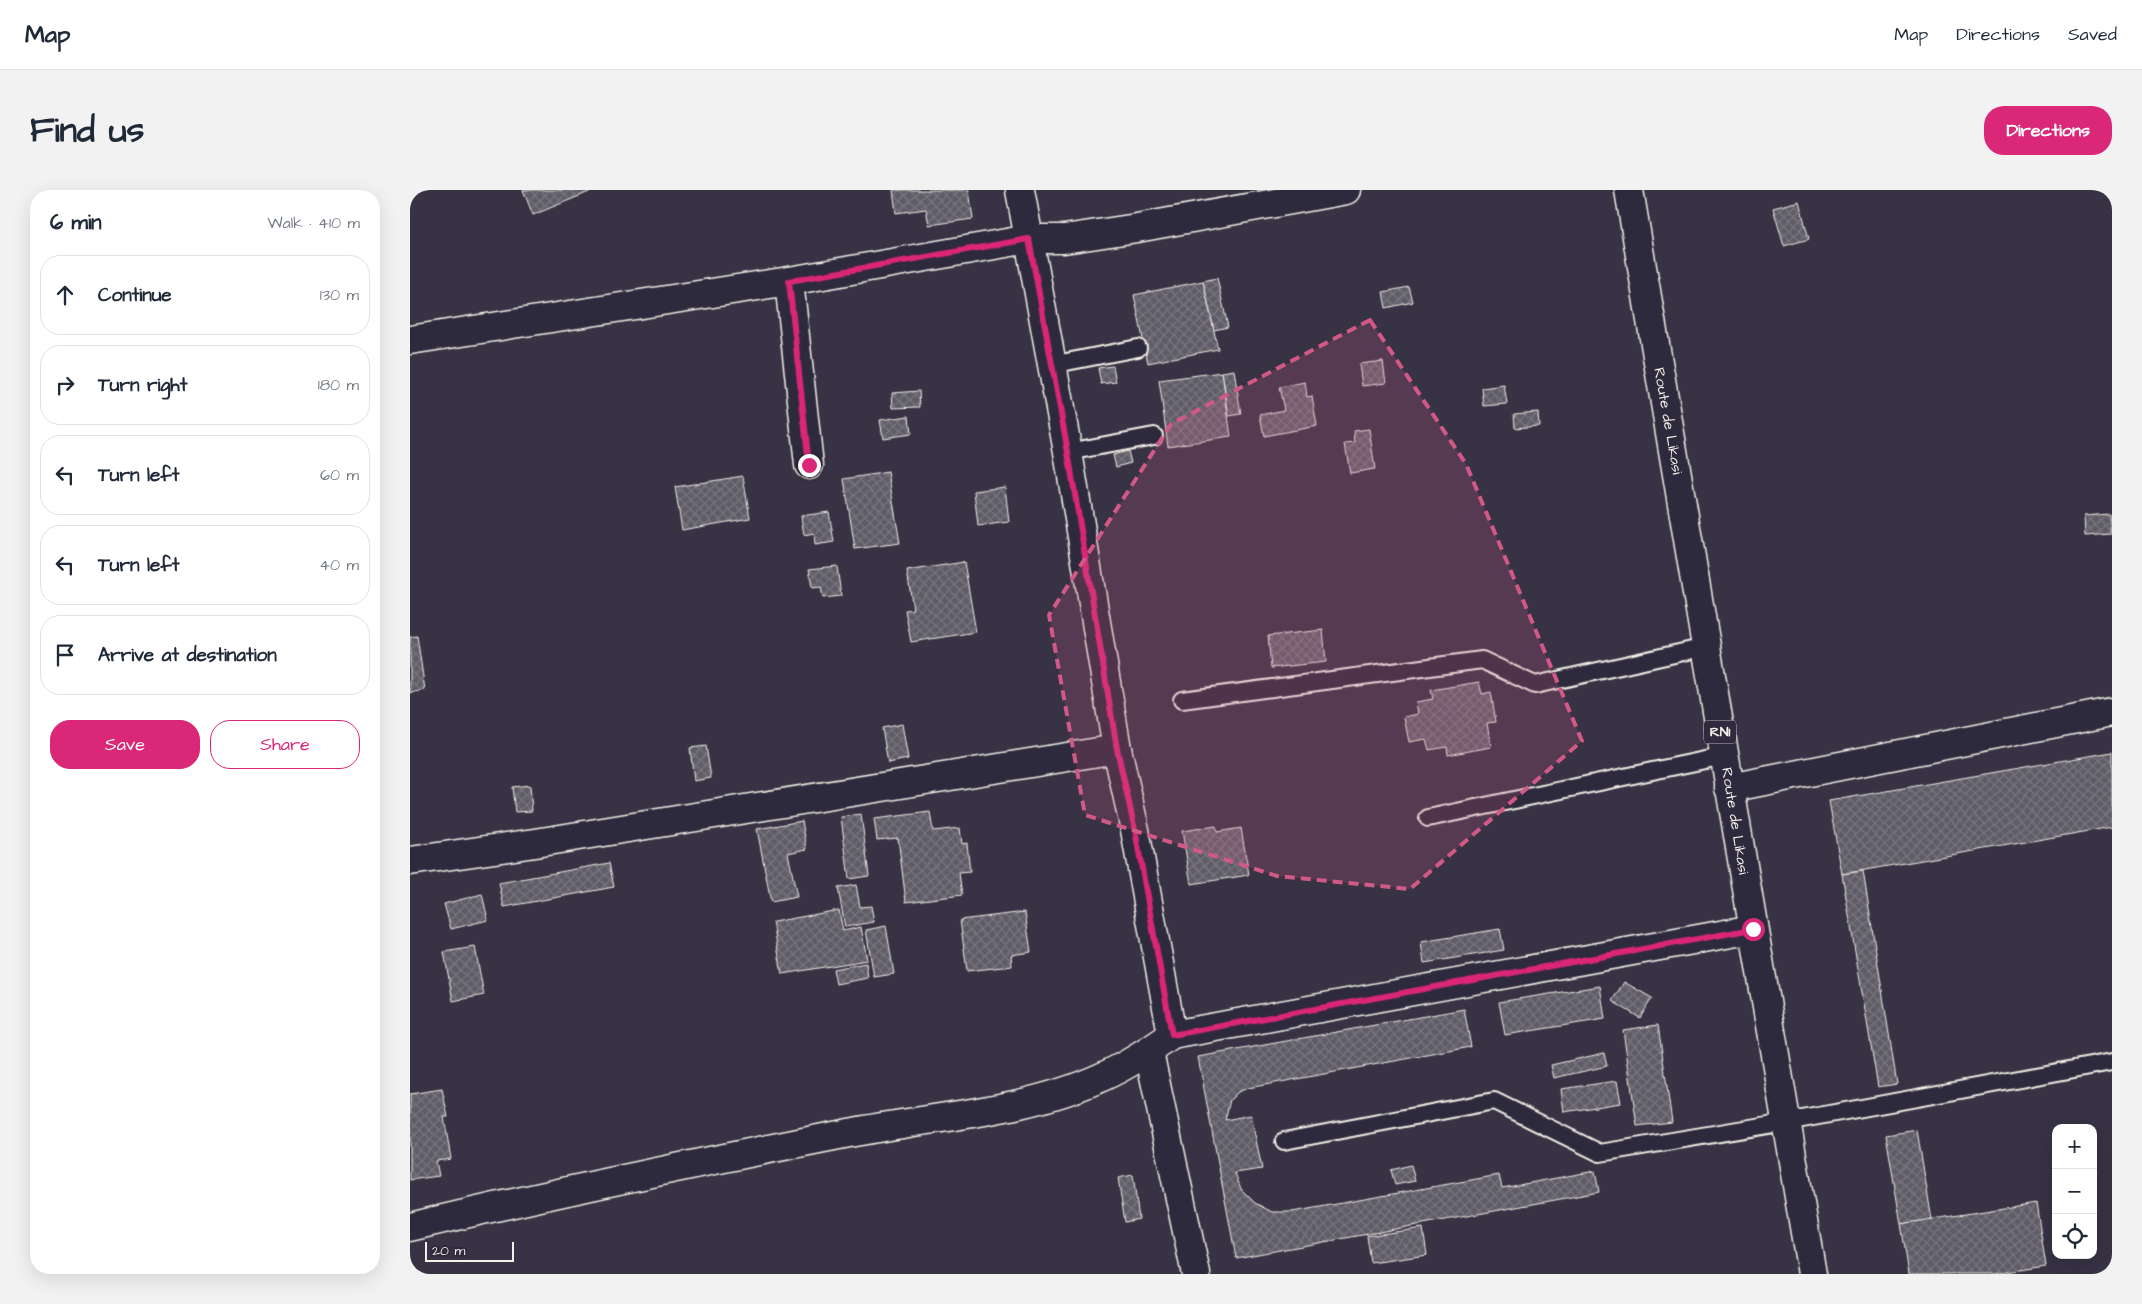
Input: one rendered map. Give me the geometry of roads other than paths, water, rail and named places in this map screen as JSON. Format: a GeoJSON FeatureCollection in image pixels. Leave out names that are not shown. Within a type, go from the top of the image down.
{"type":"FeatureCollection","features":[{"type":"Feature","properties":{"kind":"main road"},"geometry":{"type":"LineString","coordinates":[[1020,190],[1068,452],[1117,749],[1135,830],[1172,1035]]}},
{"type":"Feature","properties":{"kind":"main road"},"geometry":{"type":"LineString","coordinates":[[410,340],[789,281],[1029,239],[1064,239],[1137,228],[1346,190]]}},
{"type":"Feature","properties":{"kind":"main road","name":"Route de Likasi"},"geometry":{"type":"LineString","coordinates":[[1629,190],[1812,1274]]}},
{"type":"Feature","properties":{"kind":"main road"},"geometry":{"type":"LineString","coordinates":[[789,281],[809,465]]}},
{"type":"Feature","properties":{"kind":"main road"},"geometry":{"type":"LineString","coordinates":[[1729,788],[2112,712]]}},
{"type":"Feature","properties":{"kind":"main road"},"geometry":{"type":"LineString","coordinates":[[410,861],[535,843],[1117,749]]}},
{"type":"Feature","properties":{"kind":"main road"},"geometry":{"type":"LineString","coordinates":[[410,1227],[851,1132],[976,1111],[1045,1097],[1104,1076],[1149,1052],[1172,1035],[1753,929]]}},
{"type":"Feature","properties":{"kind":"main road"},"geometry":{"type":"LineString","coordinates":[[1149,1052],[1196,1274]]}},
{"type":"Feature","properties":{"kind":"lane"},"geometry":{"type":"LineString","coordinates":[[1051,365],[1138,348]]}},
{"type":"Feature","properties":{"kind":"lane"},"geometry":{"type":"LineString","coordinates":[[1068,452],[1154,436]]}},
{"type":"Feature","properties":{"kind":"lane"},"geometry":{"type":"LineString","coordinates":[[1182,700],[1482,660],[1535,685],[1706,647]]}},
{"type":"Feature","properties":{"kind":"lane"},"geometry":{"type":"LineString","coordinates":[[1428,818],[1724,756]]}},
{"type":"Feature","properties":{"kind":"lane"},"geometry":{"type":"LineString","coordinates":[[1284,1141],[1494,1101],[1600,1153],[1786,1122],[2112,1062]]}}]}
